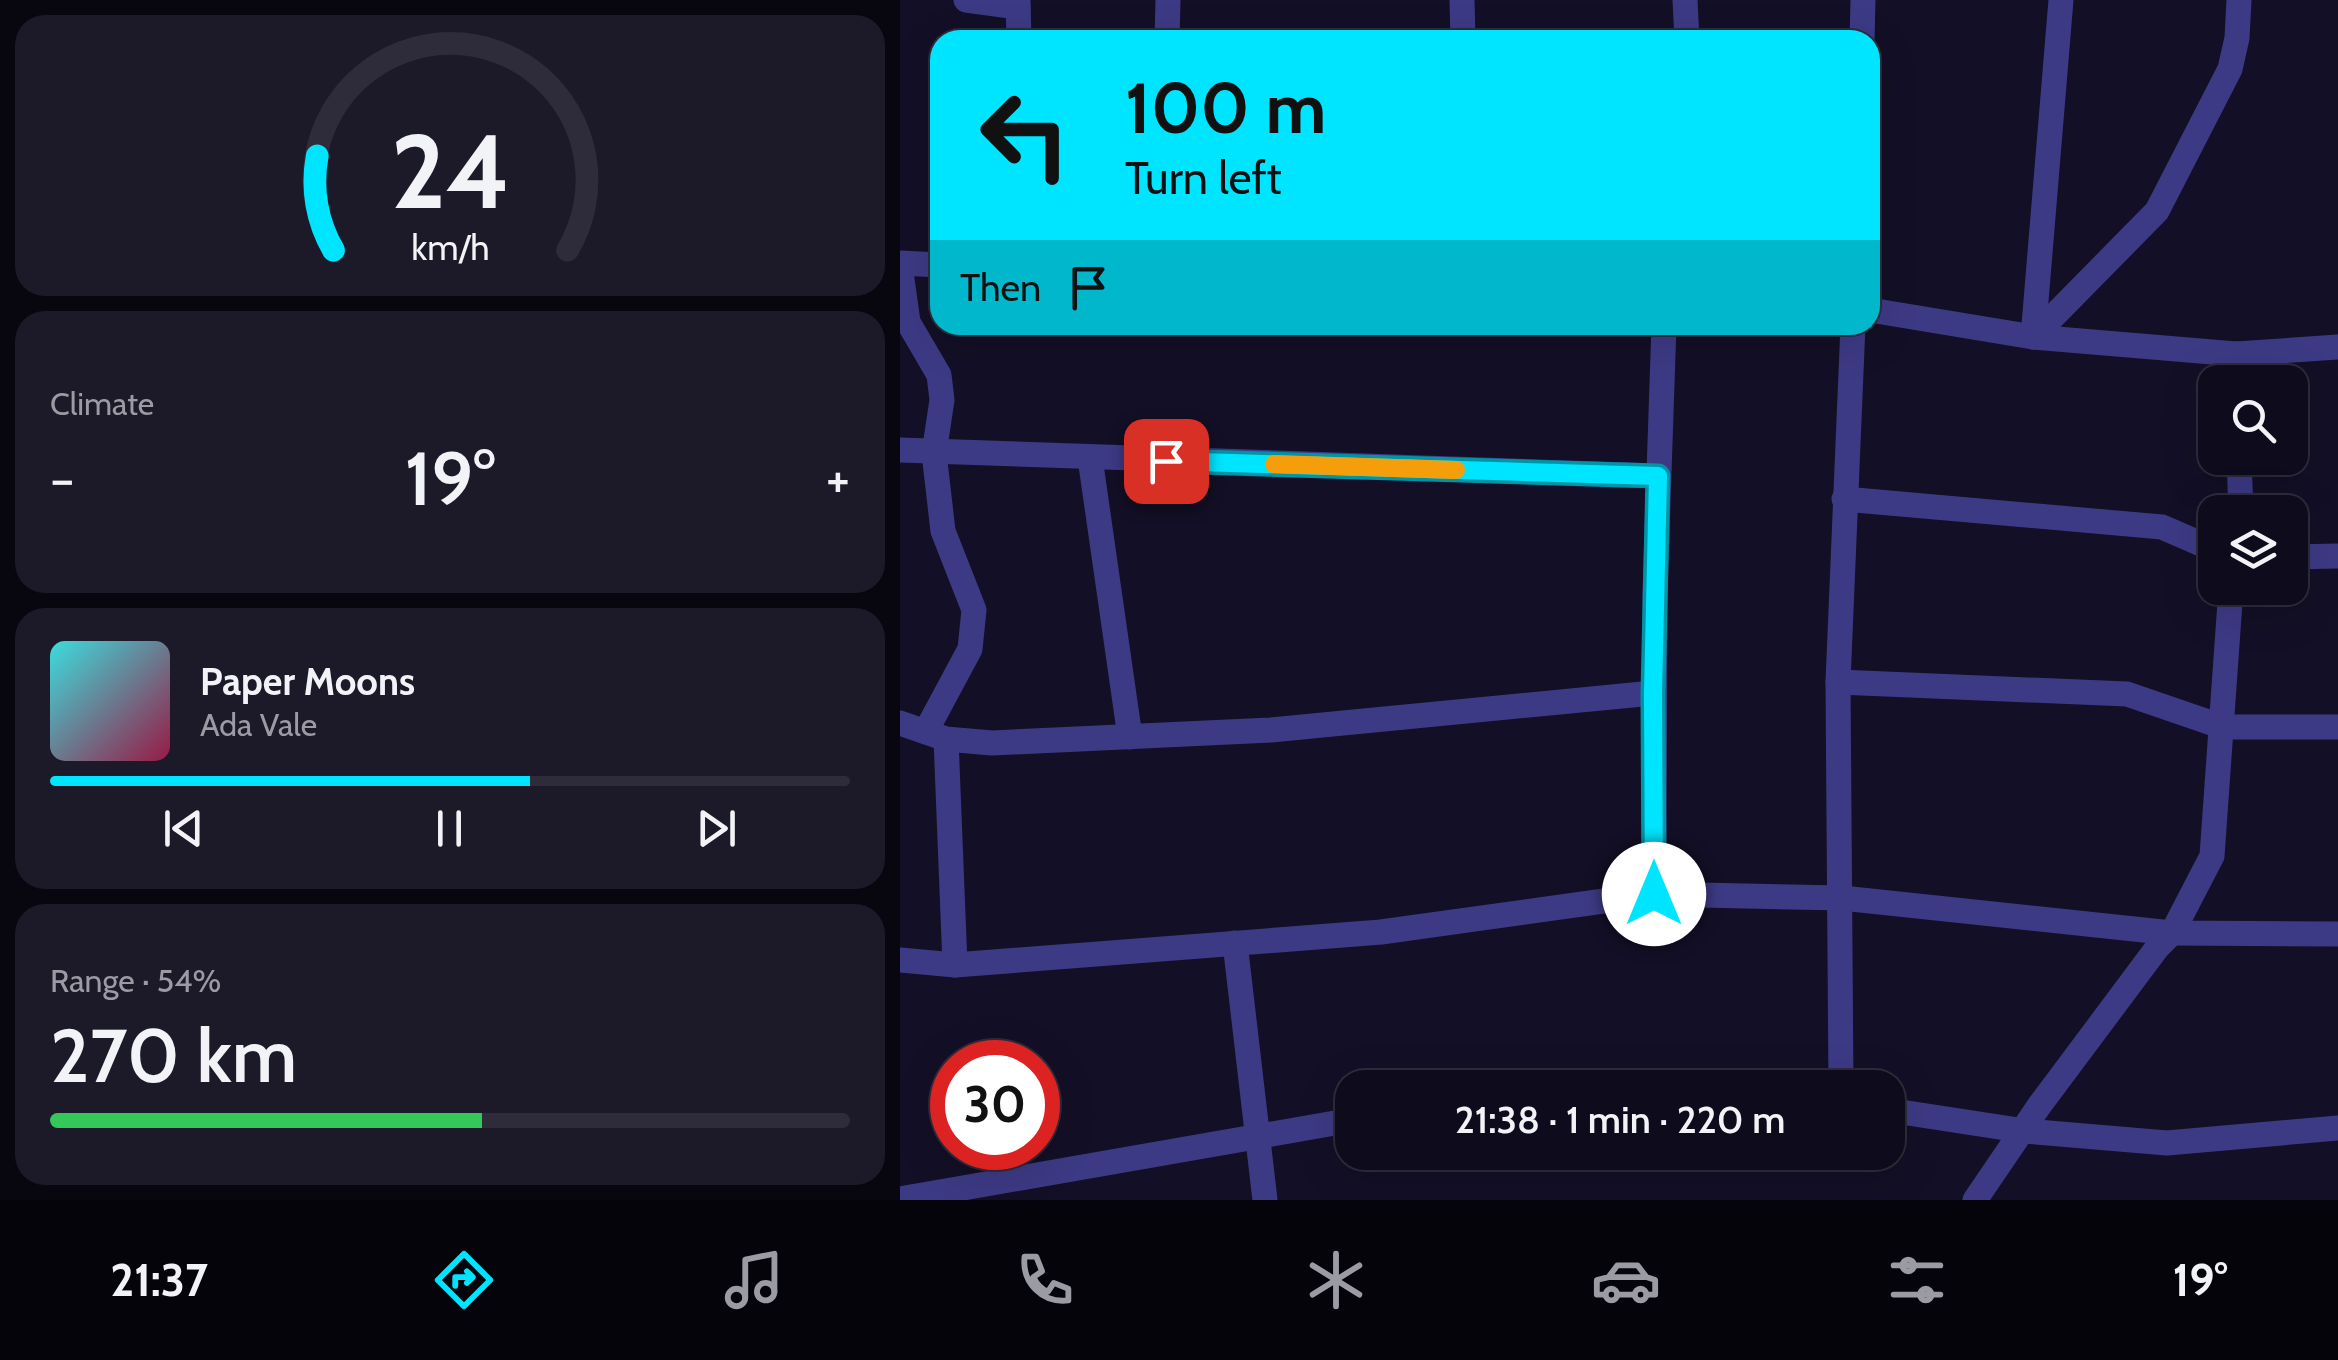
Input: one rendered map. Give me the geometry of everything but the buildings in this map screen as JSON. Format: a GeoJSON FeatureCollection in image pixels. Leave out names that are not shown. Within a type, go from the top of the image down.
{"type":"FeatureCollection","features":[{"type":"Feature","properties":{"kind":"street"},"geometry":{"type":"LineString","coordinates":[[966,0],[1018,4],[1018,30]]}},
{"type":"Feature","properties":{"kind":"street"},"geometry":{"type":"LineString","coordinates":[[1167,30],[1168,0]]}},
{"type":"Feature","properties":{"kind":"street"},"geometry":{"type":"LineString","coordinates":[[1462,0],[1463,30]]}},
{"type":"Feature","properties":{"kind":"street"},"geometry":{"type":"LineString","coordinates":[[1684,0],[1686,30]]}},
{"type":"Feature","properties":{"kind":"street"},"geometry":{"type":"LineString","coordinates":[[1862,30],[1863,0]]}},
{"type":"Feature","properties":{"kind":"street"},"geometry":{"type":"LineString","coordinates":[[2033,337],[2061,0]]}},
{"type":"Feature","properties":{"kind":"street"},"geometry":{"type":"LineString","coordinates":[[2033,337],[2150,219],[2162,202],[2230,69],[2239,0]]}},
{"type":"Feature","properties":{"kind":"street"},"geometry":{"type":"LineString","coordinates":[[930,265],[900,264],[908,322],[939,375],[942,400],[934,453],[942,531],[974,610],[970,649],[936,735],[954,965]]}},
{"type":"Feature","properties":{"kind":"street"},"geometry":{"type":"LineString","coordinates":[[1880,312],[2033,337],[2236,354],[2338,347]]}},
{"type":"Feature","properties":{"kind":"street"},"geometry":{"type":"LineString","coordinates":[[1654,894],[1653,693],[1664,335]]}},
{"type":"Feature","properties":{"kind":"street"},"geometry":{"type":"LineString","coordinates":[[1841,1070],[1838,682],[1852,335]]}},
{"type":"Feature","properties":{"kind":"street"},"geometry":{"type":"LineString","coordinates":[[2236,354],[2236,365]]}},
{"type":"Feature","properties":{"kind":"street"},"geometry":{"type":"LineString","coordinates":[[900,450],[1658,476]]}},
{"type":"Feature","properties":{"kind":"street"},"geometry":{"type":"LineString","coordinates":[[1090,458],[1130,737]]}},
{"type":"Feature","properties":{"kind":"street"},"geometry":{"type":"LineString","coordinates":[[1844,498],[2162,527],[2198,543]]}},
{"type":"Feature","properties":{"kind":"street"},"geometry":{"type":"LineString","coordinates":[[2308,557],[2338,556]]}},
{"type":"Feature","properties":{"kind":"street"},"geometry":{"type":"LineString","coordinates":[[1975,1200],[2156,948],[2172,933],[2212,856],[2230,605]]}},
{"type":"Feature","properties":{"kind":"street"},"geometry":{"type":"LineString","coordinates":[[1838,682],[2127,694],[2223,727],[2338,727]]}},
{"type":"Feature","properties":{"kind":"street"},"geometry":{"type":"LineString","coordinates":[[900,723],[972,744],[1271,730],[1653,693]]}},
{"type":"Feature","properties":{"kind":"street"},"geometry":{"type":"LineString","coordinates":[[900,960],[954,965],[1381,932],[1654,894],[1842,898],[2172,933],[2338,934]]}},
{"type":"Feature","properties":{"kind":"street"},"geometry":{"type":"LineString","coordinates":[[1235,944],[1265,1200]]}},
{"type":"Feature","properties":{"kind":"street"},"geometry":{"type":"LineString","coordinates":[[1905,1113],[2025,1132],[2167,1142],[2338,1128]]}},
{"type":"Feature","properties":{"kind":"street"},"geometry":{"type":"LineString","coordinates":[[900,1199],[1335,1123]]}},
{"type":"Feature","properties":{"kind":"slow traffic"},"geometry":{"type":"LineString","coordinates":[[1274,464],[1456,470]]}},
{"type":"Feature","properties":{"kind":"route"},"geometry":{"type":"LineString","coordinates":[[1166,461],[1658,476],[1654,894]]}}]}
